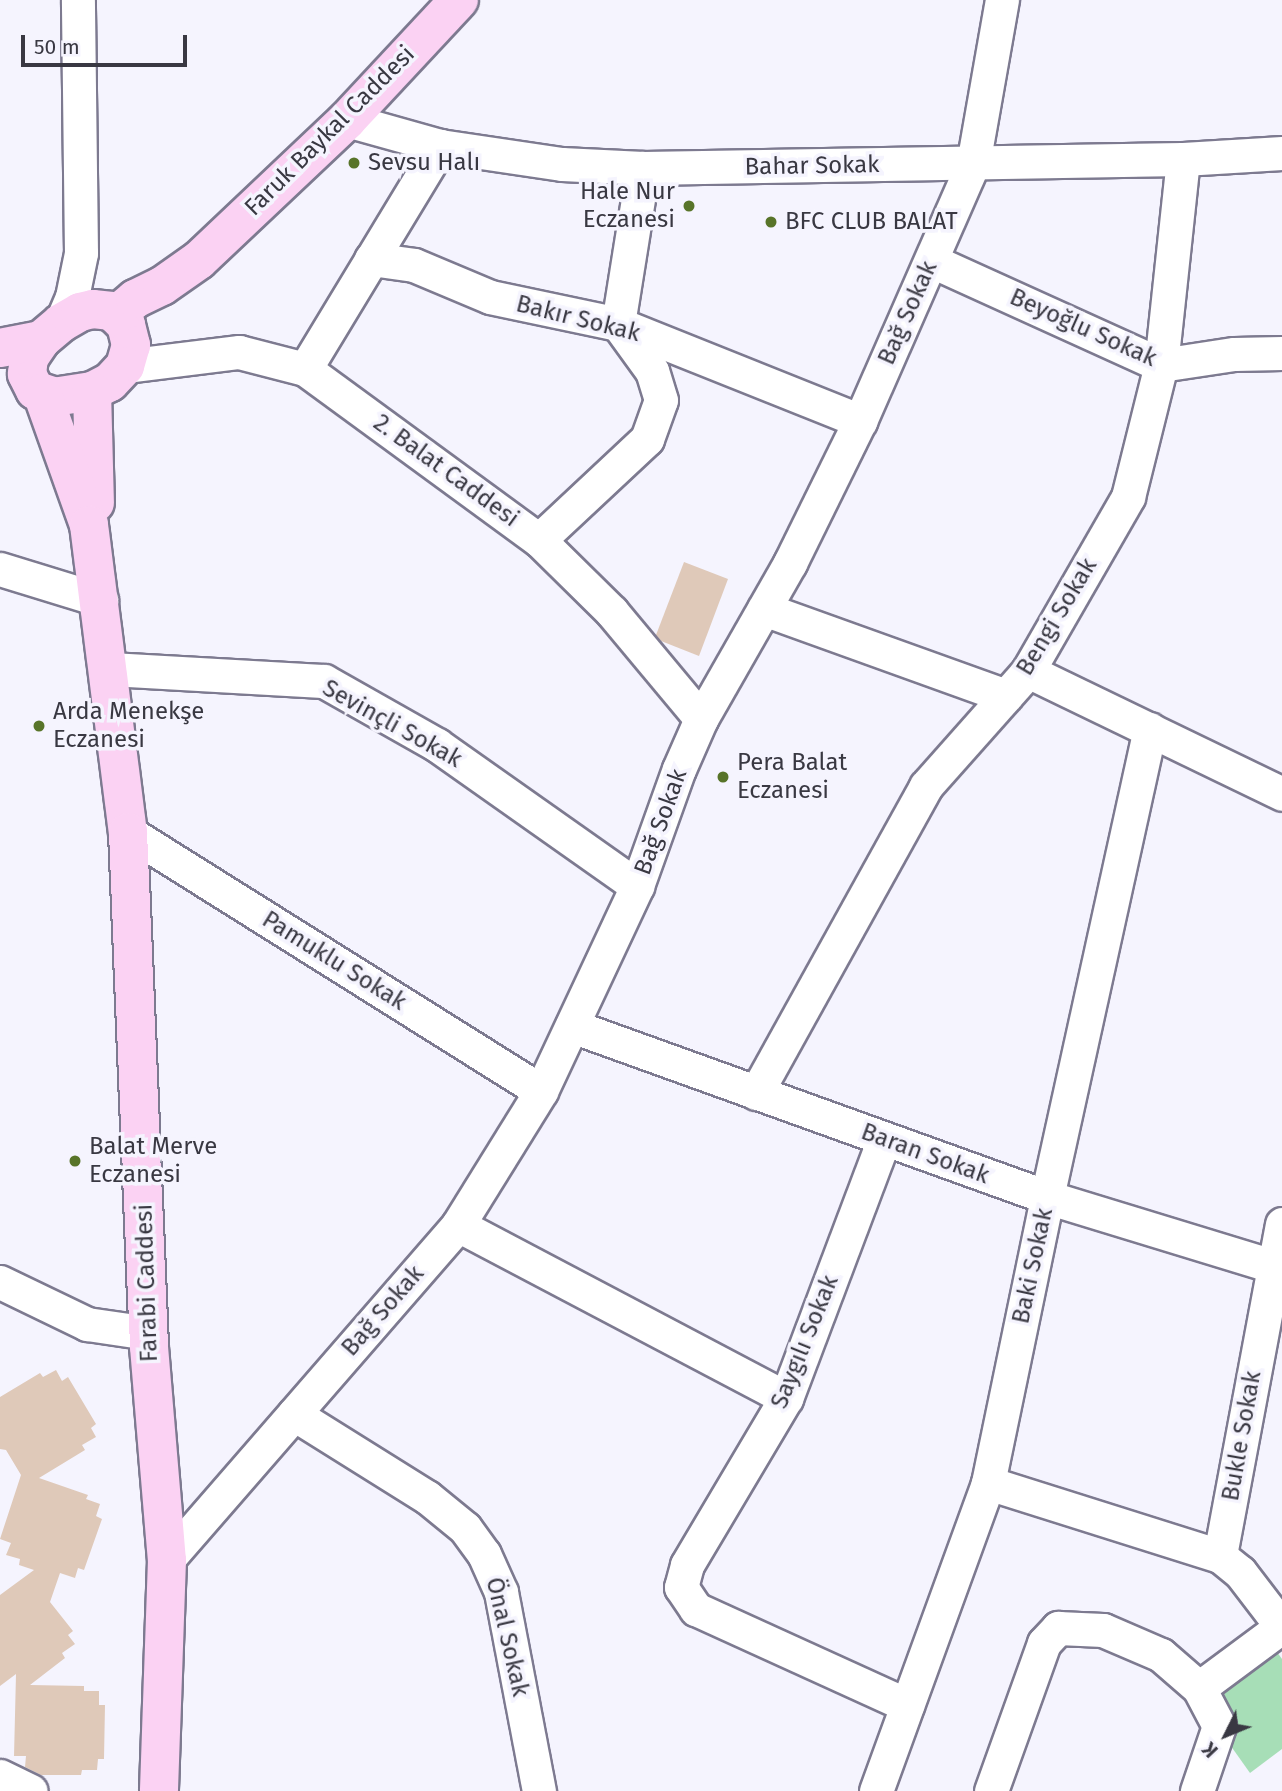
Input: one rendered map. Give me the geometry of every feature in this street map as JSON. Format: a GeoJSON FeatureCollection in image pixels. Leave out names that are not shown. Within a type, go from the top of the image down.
{"type":"FeatureCollection","features":[{"type":"Feature","properties":{"kind":"main road","name":"Faruk Baykal Caddesi"},"geometry":{"type":"LineString","coordinates":[[120,334],[135,299],[162,286],[199,260],[347,120],[459,0]]}},
{"type":"Feature","properties":{"kind":"main road"},"geometry":{"type":"LineString","coordinates":[[0,348],[51,331],[80,312],[120,334],[110,382],[92,391],[56,397],[24,388]]}},
{"type":"Feature","properties":{"kind":"main road"},"geometry":{"type":"LineString","coordinates":[[51,331],[29,358],[24,388],[89,525]]}},
{"type":"Feature","properties":{"kind":"main road"},"geometry":{"type":"LineString","coordinates":[[89,525],[96,498],[92,391]]}},
{"type":"Feature","properties":{"kind":"main road","name":"Farabi Caddesi"},"geometry":{"type":"LineString","coordinates":[[89,525],[101,600],[128,832],[149,1333],[156,1450],[167,1560],[159,1791]]}},
{"type":"Feature","properties":{"kind":"street"},"geometry":{"type":"LineString","coordinates":[[51,331],[72,297],[82,253],[78,0]]}},
{"type":"Feature","properties":{"kind":"street","name":"Bağ Sokak"},"geometry":{"type":"LineString","coordinates":[[167,1560],[458,1225],[541,1091],[637,886],[679,769],[701,719],[764,609],[860,421],[974,164],[1002,0]]}},
{"type":"Feature","properties":{"kind":"street","name":"Bahar Sokak"},"geometry":{"type":"LineString","coordinates":[[347,120],[440,146],[562,164],[643,168],[974,164],[1183,159],[1282,153]]}},
{"type":"Feature","properties":{"kind":"street"},"geometry":{"type":"LineString","coordinates":[[305,369],[440,146]]}},
{"type":"Feature","properties":{"kind":"street","name":"Bengi Sokak"},"geometry":{"type":"LineString","coordinates":[[756,1093],[926,786],[1028,671],[1128,497],[1161,365],[1183,159]]}},
{"type":"Feature","properties":{"kind":"street"},"geometry":{"type":"LineString","coordinates":[[539,540],[623,465],[647,439],[661,400],[652,372],[618,324],[643,168]]}},
{"type":"Feature","properties":{"kind":"street"},"geometry":{"type":"LineString","coordinates":[[82,253],[120,334]]}},
{"type":"Feature","properties":{"kind":"street","name":"Bakır Sokak"},"geometry":{"type":"LineString","coordinates":[[371,259],[414,265],[490,297],[618,324],[860,421]]}},
{"type":"Feature","properties":{"kind":"street","name":"Beyoğlu Sokak"},"geometry":{"type":"LineString","coordinates":[[932,261],[1161,365],[1234,354],[1282,353]]}},
{"type":"Feature","properties":{"kind":"street","name":"2. Balat Caddesi"},"geometry":{"type":"LineString","coordinates":[[120,334],[239,352],[305,369],[539,540],[612,612],[701,719]]}},
{"type":"Feature","properties":{"kind":"street"},"geometry":{"type":"LineString","coordinates":[[0,569],[101,600]]}},
{"type":"Feature","properties":{"kind":"street"},"geometry":{"type":"LineString","coordinates":[[764,609],[1006,696]]}},
{"type":"Feature","properties":{"kind":"street","name":"Sevinçli Sokak"},"geometry":{"type":"LineString","coordinates":[[109,669],[324,681],[437,745],[637,886]]}},
{"type":"Feature","properties":{"kind":"street"},"geometry":{"type":"LineString","coordinates":[[1028,671],[1282,794]]}},
{"type":"Feature","properties":{"kind":"street","name":"Baki Sokak"},"geometry":{"type":"LineString","coordinates":[[876,1791],[988,1483],[1047,1197],[1150,729]]}},
{"type":"Feature","properties":{"kind":"street","name":"Pamuklu Sokak"},"geometry":{"type":"LineString","coordinates":[[128,832],[541,1091]]}},
{"type":"Feature","properties":{"kind":"street","name":"Baran Sokak"},"geometry":{"type":"LineString","coordinates":[[572,1026],[1047,1197],[1277,1269]]}},
{"type":"Feature","properties":{"kind":"street","name":"Saygılı Sokak"},"geometry":{"type":"LineString","coordinates":[[884,1139],[786,1398],[687,1565],[681,1587],[696,1609],[907,1705]]}},
{"type":"Feature","properties":{"kind":"street","name":"Bukle Sokak"},"geometry":{"type":"LineString","coordinates":[[1220,1556],[1277,1269],[1282,1224]]}},
{"type":"Feature","properties":{"kind":"street"},"geometry":{"type":"LineString","coordinates":[[458,1225],[786,1398]]}},
{"type":"Feature","properties":{"kind":"street"},"geometry":{"type":"LineString","coordinates":[[0,1282],[87,1324],[149,1333]]}},
{"type":"Feature","properties":{"kind":"street","name":"Önal Sokak"},"geometry":{"type":"LineString","coordinates":[[294,1414],[427,1497],[465,1528],[484,1554],[501,1592],[539,1791]]}},
{"type":"Feature","properties":{"kind":"street"},"geometry":{"type":"LineString","coordinates":[[988,1483],[1220,1556],[1240,1572],[1282,1627],[1199,1688]]}},
{"type":"Feature","properties":{"kind":"street"},"geometry":{"type":"LineString","coordinates":[[991,1791],[1044,1643],[1058,1628],[1103,1630],[1161,1655],[1199,1688],[1219,1726],[1197,1791]]}},
{"type":"Feature","properties":{"kind":"street"},"geometry":{"type":"LineString","coordinates":[[0,1776],[31,1791]]}},
{"type":"Feature","properties":{"kind":"green space"},"geometry":{"type":"Polygon","coordinates":[[[1268,1651],[1277,1652],[1282,1659],[1282,1749],[1250,1773],[1228,1742],[1216,1690],[1268,1651]]]}},
{"type":"Feature","properties":{"kind":"building"},"geometry":{"type":"Polygon","coordinates":[[[684,562],[728,579],[699,656],[661,641],[656,635],[684,562]]]}},
{"type":"Feature","properties":{"kind":"building"},"geometry":{"type":"Polygon","coordinates":[[[56,1370],[62,1381],[68,1377],[96,1424],[91,1428],[96,1437],[82,1445],[85,1450],[39,1478],[88,1495],[86,1499],[100,1504],[96,1516],[102,1519],[84,1570],[78,1568],[75,1578],[60,1573],[50,1602],[73,1631],[68,1635],[75,1644],[62,1653],[65,1658],[30,1685],[84,1686],[84,1691],[99,1691],[99,1705],[105,1705],[104,1759],[98,1759],[97,1770],[82,1770],[81,1775],[41,1775],[25,1767],[26,1756],[14,1756],[16,1674],[0,1686],[0,1595],[34,1570],[19,1565],[20,1559],[6,1555],[11,1543],[0,1539],[21,1475],[6,1450],[0,1449],[0,1397],[40,1373],[43,1377],[56,1370]]]}},
{"type":"Feature","properties":{"kind":"place","name":"Sevsu Halı"},"geometry":{"type":"Point","coordinates":[354,163]}},
{"type":"Feature","properties":{"kind":"place","name":"Hale Nur Eczanesi"},"geometry":{"type":"Point","coordinates":[689,206]}},
{"type":"Feature","properties":{"kind":"place","name":"BFC CLUB BALAT"},"geometry":{"type":"Point","coordinates":[771,222]}},
{"type":"Feature","properties":{"kind":"place","name":"Arda Menekşe Eczanesi"},"geometry":{"type":"Point","coordinates":[39,726]}},
{"type":"Feature","properties":{"kind":"place","name":"Pera Balat Eczanesi"},"geometry":{"type":"Point","coordinates":[723,777]}},
{"type":"Feature","properties":{"kind":"place","name":"Balat Merve Eczanesi"},"geometry":{"type":"Point","coordinates":[75,1161]}}]}
